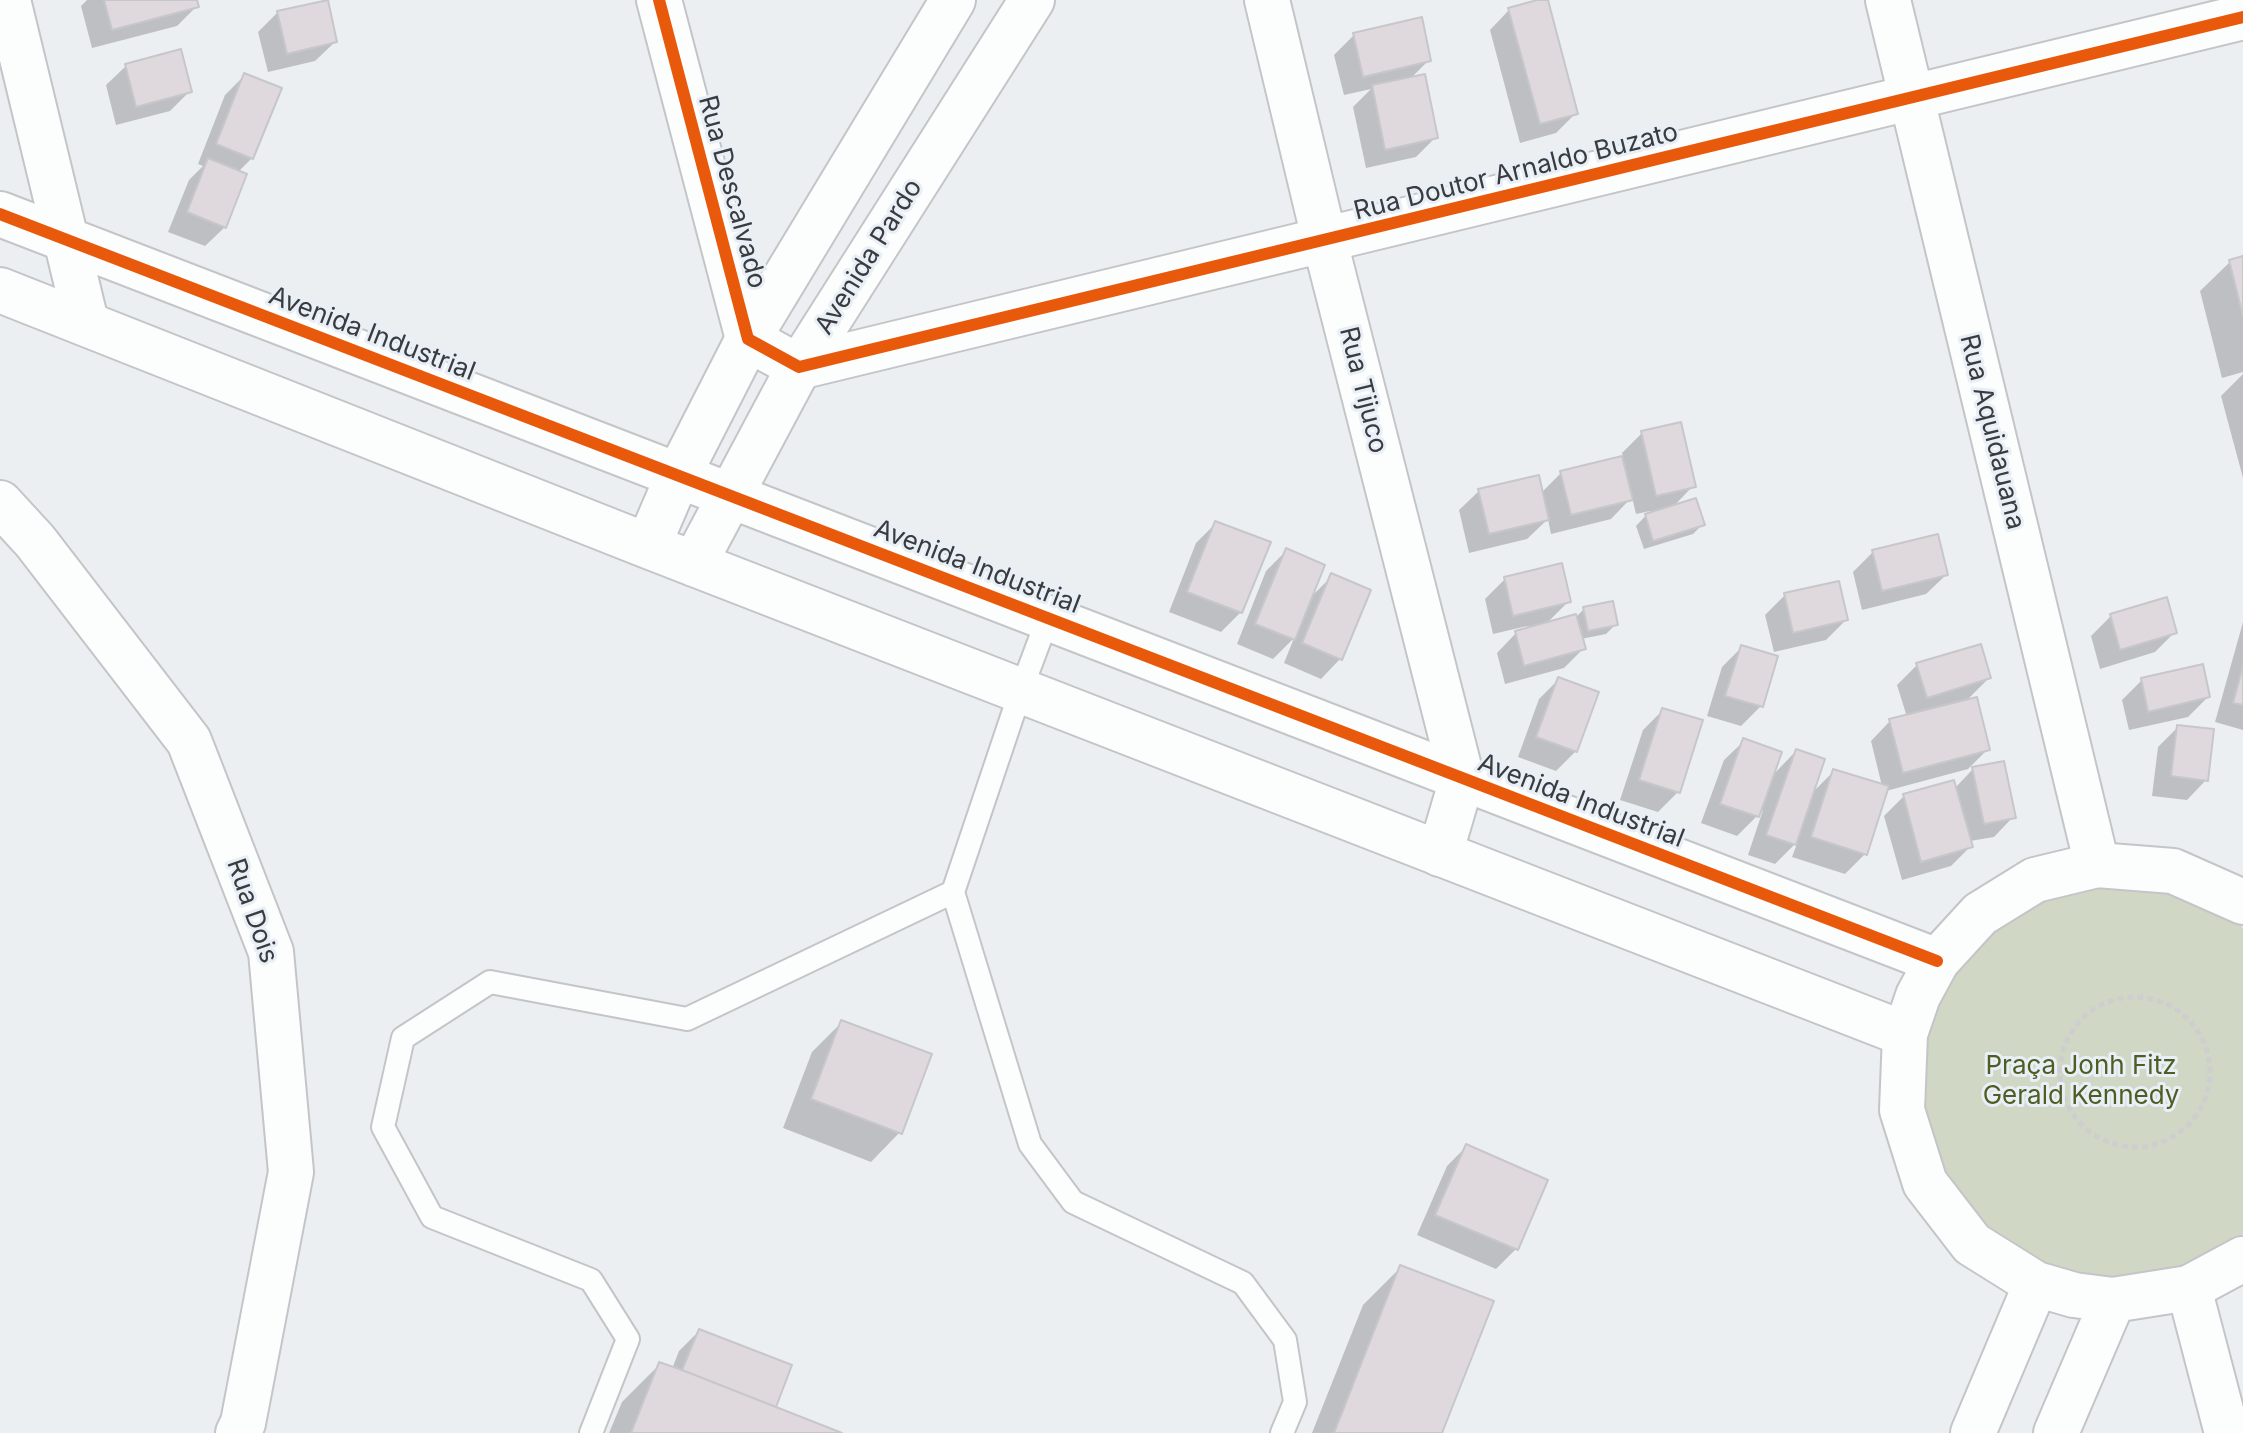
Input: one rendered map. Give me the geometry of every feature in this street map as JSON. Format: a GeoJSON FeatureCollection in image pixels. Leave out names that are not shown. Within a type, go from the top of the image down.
{"type":"FeatureCollection","features":[{"type":"Feature","properties":{"kind":"street"},"geometry":{"type":"LineString","coordinates":[[8,0],[86,322]]}},
{"type":"Feature","properties":{"kind":"street","name":"Rua Descalvado"},"geometry":{"type":"LineString","coordinates":[[659,0],[748,339]]}},
{"type":"Feature","properties":{"kind":"street"},"geometry":{"type":"LineString","coordinates":[[648,546],[678,476],[748,339],[953,0]]}},
{"type":"Feature","properties":{"kind":"street","name":"Avenida Pardo"},"geometry":{"type":"LineString","coordinates":[[694,564],[799,367],[1032,0]]}},
{"type":"Feature","properties":{"kind":"street","name":"Rua Tijuco"},"geometry":{"type":"LineString","coordinates":[[1267,0],[1325,242],[1462,779]]}},
{"type":"Feature","properties":{"kind":"street","name":"Rua Aquidauana"},"geometry":{"type":"LineString","coordinates":[[1888,0],[2097,865]]}},
{"type":"Feature","properties":{"kind":"street","name":"Rua Doutor Arnaldo Buzato"},"geometry":{"type":"LineString","coordinates":[[799,367],[1325,242],[2243,17]]}},
{"type":"Feature","properties":{"kind":"street","name":"Avenida Industrial"},"geometry":{"type":"LineString","coordinates":[[0,214],[1937,961]]}},
{"type":"Feature","properties":{"kind":"street"},"geometry":{"type":"LineString","coordinates":[[0,290],[694,564],[1905,1034]]}},
{"type":"Feature","properties":{"kind":"street"},"geometry":{"type":"LineString","coordinates":[[748,339],[799,367]]}},
{"type":"Feature","properties":{"kind":"street","name":"Rua Dois"},"geometry":{"type":"LineString","coordinates":[[0,503],[35,541],[189,741],[271,952],[291,1172],[243,1423],[238,1433]]}},
{"type":"Feature","properties":{"kind":"street"},"geometry":{"type":"LineString","coordinates":[[1440,854],[1462,779]]}},
{"type":"Feature","properties":{"kind":"street"},"geometry":{"type":"LineString","coordinates":[[2243,902],[2173,871],[2097,865],[2035,880],[1980,914],[1937,961],[1918,996],[1905,1034],[1902,1110],[1925,1183],[1972,1244],[2036,1284],[2074,1295],[2113,1300],[2189,1288],[2243,1259]]}},
{"type":"Feature","properties":{"kind":"street"},"geometry":{"type":"LineString","coordinates":[[1973,1433],[2036,1284]]}},
{"type":"Feature","properties":{"kind":"street"},"geometry":{"type":"LineString","coordinates":[[2189,1288],[2227,1433]]}},
{"type":"Feature","properties":{"kind":"street"},"geometry":{"type":"LineString","coordinates":[[2056,1433],[2113,1300]]}},
{"type":"Feature","properties":{"kind":"lane"},"geometry":{"type":"LineString","coordinates":[[1048,618],[953,892],[1030,1144],[1073,1202],[1243,1283],[1285,1340],[1295,1402],[1282,1433]]}},
{"type":"Feature","properties":{"kind":"lane"},"geometry":{"type":"LineString","coordinates":[[591,1433],[628,1339],[591,1280],[432,1217],[383,1127],[403,1038],[490,982],[687,1019],[953,892]]}},
{"type":"Feature","properties":{"kind":"path"},"geometry":{"type":"LineString","coordinates":[[2133,997],[2154,999],[2174,1007],[2191,1021],[2203,1039],[2210,1061],[2210,1084],[2203,1106],[2189,1125],[2171,1139],[2149,1147],[2129,1148],[2110,1144],[2092,1135],[2072,1114],[2061,1087],[2060,1065],[2065,1044],[2076,1025],[2092,1010],[2111,1000],[2133,997]]}},
{"type":"Feature","properties":{"kind":"green space","name":"Praça Jonh Fitz Gerald Kennedy"},"geometry":{"type":"Polygon","coordinates":[[[2124,883],[2182,894],[2235,920],[2243,928],[2243,1234],[2197,1264],[2140,1280],[2081,1278],[2025,1259],[1977,1224],[1941,1176],[1922,1120],[1919,1061],[1935,1003],[1966,953],[2011,914],[2065,890],[2124,883]]]}},
{"type":"Feature","properties":{"kind":"building"},"geometry":{"type":"Polygon","coordinates":[[[104,0],[197,0],[199,7],[112,30],[104,0]]]}},
{"type":"Feature","properties":{"kind":"building"},"geometry":{"type":"Polygon","coordinates":[[[328,0],[337,42],[287,54],[277,11],[328,0]]]}},
{"type":"Feature","properties":{"kind":"building"},"geometry":{"type":"Polygon","coordinates":[[[1548,0],[1578,114],[1540,124],[1508,8],[1548,0]]]}},
{"type":"Feature","properties":{"kind":"building"},"geometry":{"type":"Polygon","coordinates":[[[1422,17],[1431,61],[1363,77],[1353,33],[1422,17]]]}},
{"type":"Feature","properties":{"kind":"building"},"geometry":{"type":"Polygon","coordinates":[[[181,49],[192,92],[136,107],[125,64],[181,49]]]}},
{"type":"Feature","properties":{"kind":"building"},"geometry":{"type":"Polygon","coordinates":[[[244,73],[282,88],[253,159],[216,144],[244,73]]]}},
{"type":"Feature","properties":{"kind":"building"},"geometry":{"type":"Polygon","coordinates":[[[1425,74],[1438,138],[1385,150],[1372,85],[1425,74]]]}},
{"type":"Feature","properties":{"kind":"building"},"geometry":{"type":"Polygon","coordinates":[[[208,158],[247,174],[226,228],[187,212],[208,158]]]}},
{"type":"Feature","properties":{"kind":"building"},"geometry":{"type":"Polygon","coordinates":[[[2243,256],[2243,316],[2229,260],[2243,256]]]}},
{"type":"Feature","properties":{"kind":"building"},"geometry":{"type":"Polygon","coordinates":[[[1681,422],[1696,487],[1656,496],[1641,431],[1681,422]]]}},
{"type":"Feature","properties":{"kind":"building"},"geometry":{"type":"Polygon","coordinates":[[[1622,456],[1633,500],[1571,515],[1560,471],[1622,456]]]}},
{"type":"Feature","properties":{"kind":"building"},"geometry":{"type":"Polygon","coordinates":[[[1539,475],[1549,520],[1489,534],[1478,489],[1539,475]]]}},
{"type":"Feature","properties":{"kind":"building"},"geometry":{"type":"Polygon","coordinates":[[[1696,498],[1705,525],[1653,541],[1645,514],[1696,498]]]}},
{"type":"Feature","properties":{"kind":"building"},"geometry":{"type":"Polygon","coordinates":[[[1215,521],[1271,542],[1242,613],[1187,592],[1215,521]]]}},
{"type":"Feature","properties":{"kind":"building"},"geometry":{"type":"Polygon","coordinates":[[[1938,534],[1948,575],[1882,591],[1872,550],[1938,534]]]}},
{"type":"Feature","properties":{"kind":"building"},"geometry":{"type":"Polygon","coordinates":[[[1286,548],[1325,565],[1295,640],[1255,624],[1286,548]]]}},
{"type":"Feature","properties":{"kind":"building"},"geometry":{"type":"Polygon","coordinates":[[[1562,563],[1571,602],[1513,616],[1504,577],[1562,563]]]}},
{"type":"Feature","properties":{"kind":"building"},"geometry":{"type":"Polygon","coordinates":[[[1331,573],[1371,590],[1342,660],[1302,643],[1331,573]]]}},
{"type":"Feature","properties":{"kind":"building"},"geometry":{"type":"Polygon","coordinates":[[[1839,581],[1848,620],[1793,633],[1784,593],[1839,581]]]}},
{"type":"Feature","properties":{"kind":"building"},"geometry":{"type":"Polygon","coordinates":[[[2167,597],[2177,633],[2120,650],[2110,614],[2167,597]]]}},
{"type":"Feature","properties":{"kind":"building"},"geometry":{"type":"Polygon","coordinates":[[[1613,601],[1618,625],[1588,631],[1583,607],[1613,601]]]}},
{"type":"Feature","properties":{"kind":"building"},"geometry":{"type":"Polygon","coordinates":[[[1576,614],[1586,649],[1524,666],[1515,631],[1576,614]]]}},
{"type":"Feature","properties":{"kind":"building"},"geometry":{"type":"Polygon","coordinates":[[[1981,644],[1991,678],[1927,698],[1916,663],[1981,644]]]}},
{"type":"Feature","properties":{"kind":"building"},"geometry":{"type":"Polygon","coordinates":[[[1741,645],[1778,656],[1763,707],[1725,696],[1741,645]]]}},
{"type":"Feature","properties":{"kind":"building"},"geometry":{"type":"Polygon","coordinates":[[[2203,664],[2210,697],[2148,712],[2141,678],[2203,664]]]}},
{"type":"Feature","properties":{"kind":"building"},"geometry":{"type":"Polygon","coordinates":[[[2243,666],[2243,705],[2233,703],[2243,666]]]}},
{"type":"Feature","properties":{"kind":"building"},"geometry":{"type":"Polygon","coordinates":[[[1558,677],[1599,692],[1577,752],[1536,737],[1558,677]]]}},
{"type":"Feature","properties":{"kind":"building"},"geometry":{"type":"Polygon","coordinates":[[[1977,697],[1990,750],[1903,773],[1889,719],[1977,697]]]}},
{"type":"Feature","properties":{"kind":"building"},"geometry":{"type":"Polygon","coordinates":[[[1662,708],[1703,720],[1680,793],[1639,780],[1662,708]]]}},
{"type":"Feature","properties":{"kind":"building"},"geometry":{"type":"Polygon","coordinates":[[[2177,725],[2214,729],[2208,781],[2171,776],[2177,725]]]}},
{"type":"Feature","properties":{"kind":"building"},"geometry":{"type":"Polygon","coordinates":[[[1743,738],[1782,752],[1759,817],[1720,804],[1743,738]]]}},
{"type":"Feature","properties":{"kind":"building"},"geometry":{"type":"Polygon","coordinates":[[[1796,749],[1825,759],[1796,845],[1766,835],[1796,749]]]}},
{"type":"Feature","properties":{"kind":"building"},"geometry":{"type":"Polygon","coordinates":[[[2004,761],[2016,818],[1984,824],[1972,767],[2004,761]]]}},
{"type":"Feature","properties":{"kind":"building"},"geometry":{"type":"Polygon","coordinates":[[[1833,769],[1889,786],[1867,855],[1811,837],[1833,769]]]}},
{"type":"Feature","properties":{"kind":"building"},"geometry":{"type":"Polygon","coordinates":[[[1954,780],[1973,847],[1921,862],[1903,794],[1954,780]]]}},
{"type":"Feature","properties":{"kind":"building"},"geometry":{"type":"Polygon","coordinates":[[[841,1020],[932,1054],[902,1134],[811,1099],[841,1020]]]}},
{"type":"Feature","properties":{"kind":"building"},"geometry":{"type":"Polygon","coordinates":[[[1466,1144],[1548,1180],[1518,1250],[1435,1215],[1466,1144]]]}},
{"type":"Feature","properties":{"kind":"building"},"geometry":{"type":"Polygon","coordinates":[[[1400,1265],[1494,1301],[1442,1433],[1334,1433],[1400,1265]]]}},
{"type":"Feature","properties":{"kind":"building"},"geometry":{"type":"Polygon","coordinates":[[[699,1329],[792,1365],[776,1407],[682,1370],[699,1329]]]}},
{"type":"Feature","properties":{"kind":"building"},"geometry":{"type":"Polygon","coordinates":[[[659,1362],[682,1370],[842,1433],[631,1433],[659,1362]]]}},
{"type":"Feature","properties":{"kind":"cycle path"},"geometry":{"type":"LineString","coordinates":[[659,0],[748,339],[799,367],[2243,17]]}},
{"type":"Feature","properties":{"kind":"cycle path"},"geometry":{"type":"LineString","coordinates":[[0,214],[1937,961]]}}]}
